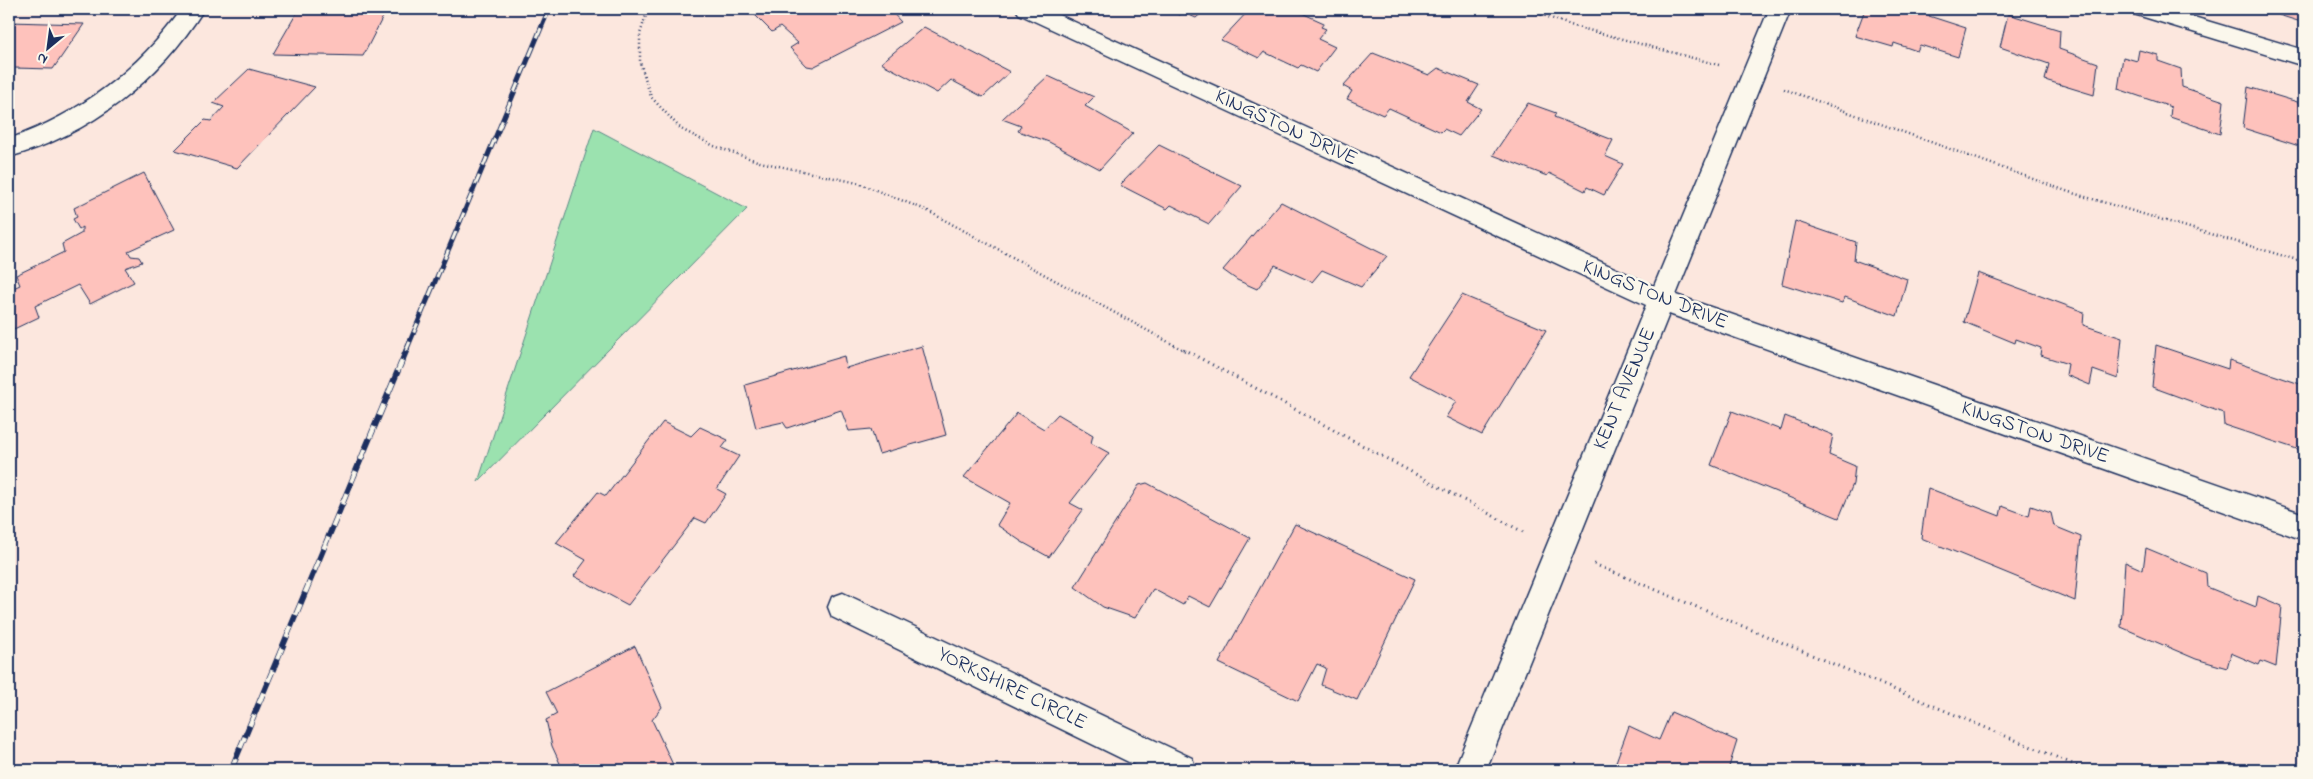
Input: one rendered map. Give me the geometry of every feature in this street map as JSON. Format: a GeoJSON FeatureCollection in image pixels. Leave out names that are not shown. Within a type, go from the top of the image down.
{"type":"FeatureCollection","features":[{"type":"Feature","properties":{"kind":"street"},"geometry":{"type":"LineString","coordinates":[[9,148],[23,144],[74,120],[122,90],[155,59],[193,9]]}},
{"type":"Feature","properties":{"kind":"street","name":"KINGSTON DRIVE"},"geometry":{"type":"LineString","coordinates":[[1027,9],[1662,302],[2304,527]]}},
{"type":"Feature","properties":{"kind":"street","name":"KENT AVENUE"},"geometry":{"type":"LineString","coordinates":[[1470,770],[1780,9]]}},
{"type":"Feature","properties":{"kind":"street"},"geometry":{"type":"LineString","coordinates":[[2142,9],[2304,58]]}},
{"type":"Feature","properties":{"kind":"street","name":"YORKSHIRE CIRCLE"},"geometry":{"type":"LineString","coordinates":[[843,607],[1180,770]]}},
{"type":"Feature","properties":{"kind":"path"},"geometry":{"type":"LineString","coordinates":[[648,9],[640,34],[640,62],[651,97],[681,129],[714,146],[760,162],[858,183],[926,210],[1462,502],[1558,550],[2087,770]]}},
{"type":"Feature","properties":{"kind":"path"},"geometry":{"type":"LineString","coordinates":[[1526,9],[1579,28],[1704,60],[2060,189],[2304,262]]}},
{"type":"Feature","properties":{"kind":"green space"},"geometry":{"type":"Polygon","coordinates":[[[594,128],[747,209],[478,482],[594,128]]]}},
{"type":"Feature","properties":{"kind":"building"},"geometry":{"type":"Polygon","coordinates":[[[299,9],[387,9],[363,56],[273,54],[299,9]]]}},
{"type":"Feature","properties":{"kind":"building"},"geometry":{"type":"Polygon","coordinates":[[[749,9],[889,9],[901,22],[813,67],[807,66],[790,48],[798,43],[780,27],[772,32],[749,9]]]}},
{"type":"Feature","properties":{"kind":"building"},"geometry":{"type":"Polygon","coordinates":[[[1167,9],[1206,9],[1196,18],[1182,12],[1180,15],[1167,9]]]}},
{"type":"Feature","properties":{"kind":"building"},"geometry":{"type":"Polygon","coordinates":[[[1250,9],[1293,9],[1324,23],[1321,27],[1326,29],[1318,39],[1335,47],[1316,72],[1301,65],[1298,68],[1264,52],[1259,58],[1221,40],[1250,9]]]}},
{"type":"Feature","properties":{"kind":"building"},"geometry":{"type":"Polygon","coordinates":[[[1865,9],[1931,9],[1929,16],[1966,28],[1958,57],[1920,45],[1917,51],[1894,43],[1893,47],[1855,36],[1865,9]]]}},
{"type":"Feature","properties":{"kind":"building"},"geometry":{"type":"Polygon","coordinates":[[[2279,9],[2304,9],[2304,23],[2279,15],[2279,9]]]}},
{"type":"Feature","properties":{"kind":"building"},"geometry":{"type":"Polygon","coordinates":[[[2008,14],[2060,30],[2059,49],[2098,63],[2094,95],[2045,80],[2049,64],[2000,47],[2008,14]]]}},
{"type":"Feature","properties":{"kind":"building"},"geometry":{"type":"Polygon","coordinates":[[[9,22],[84,24],[53,69],[14,68],[9,76],[9,22]]]}},
{"type":"Feature","properties":{"kind":"building"},"geometry":{"type":"Polygon","coordinates":[[[924,27],[1010,72],[983,97],[951,80],[937,93],[881,63],[924,27]]]}},
{"type":"Feature","properties":{"kind":"building"},"geometry":{"type":"Polygon","coordinates":[[[2139,50],[2158,55],[2158,61],[2181,69],[2182,87],[2224,101],[2220,134],[2170,117],[2171,107],[2118,89],[2123,57],[2137,61],[2139,50]]]}},
{"type":"Feature","properties":{"kind":"building"},"geometry":{"type":"Polygon","coordinates":[[[1373,53],[1429,75],[1438,68],[1479,85],[1468,102],[1481,109],[1459,136],[1444,129],[1441,132],[1389,108],[1383,115],[1347,99],[1352,91],[1343,86],[1373,53]]]}},
{"type":"Feature","properties":{"kind":"building"},"geometry":{"type":"Polygon","coordinates":[[[249,69],[315,87],[237,168],[175,150],[205,120],[211,121],[224,107],[213,103],[249,69]]]}},
{"type":"Feature","properties":{"kind":"building"},"geometry":{"type":"Polygon","coordinates":[[[1048,76],[1094,97],[1085,106],[1133,133],[1100,169],[1049,142],[1018,131],[1021,126],[1002,119],[1048,76]]]}},
{"type":"Feature","properties":{"kind":"building"},"geometry":{"type":"Polygon","coordinates":[[[2248,87],[2304,104],[2304,151],[2299,150],[2299,146],[2243,128],[2248,87]]]}},
{"type":"Feature","properties":{"kind":"building"},"geometry":{"type":"Polygon","coordinates":[[[1528,103],[1556,113],[1554,117],[1613,140],[1605,156],[1623,164],[1604,195],[1587,187],[1585,191],[1549,173],[1547,176],[1493,155],[1528,103]]]}},
{"type":"Feature","properties":{"kind":"building"},"geometry":{"type":"Polygon","coordinates":[[[1159,145],[1242,186],[1209,224],[1171,205],[1167,209],[1120,185],[1159,145]]]}},
{"type":"Feature","properties":{"kind":"building"},"geometry":{"type":"Polygon","coordinates":[[[144,173],[174,230],[128,251],[131,256],[139,257],[142,262],[125,268],[134,282],[90,304],[78,285],[35,306],[39,317],[14,329],[9,318],[9,290],[20,285],[16,275],[64,252],[62,244],[82,233],[82,227],[79,229],[73,219],[77,217],[74,208],[144,173]]]}},
{"type":"Feature","properties":{"kind":"building"},"geometry":{"type":"Polygon","coordinates":[[[1281,202],[1387,256],[1361,287],[1322,270],[1312,282],[1275,265],[1257,289],[1237,280],[1223,270],[1281,202]]]}},
{"type":"Feature","properties":{"kind":"building"},"geometry":{"type":"Polygon","coordinates":[[[1795,221],[1856,242],[1854,260],[1907,279],[1897,316],[1845,297],[1842,303],[1782,284],[1795,221]]]}},
{"type":"Feature","properties":{"kind":"building"},"geometry":{"type":"Polygon","coordinates":[[[1978,273],[2084,312],[2083,325],[2122,338],[2118,379],[2093,370],[2090,385],[2066,375],[2068,364],[2040,355],[2041,348],[2016,339],[2015,343],[1964,322],[1978,273]]]}},
{"type":"Feature","properties":{"kind":"building"},"geometry":{"type":"Polygon","coordinates":[[[1462,295],[1546,330],[1482,435],[1446,417],[1456,401],[1409,376],[1462,295]]]}},
{"type":"Feature","properties":{"kind":"building"},"geometry":{"type":"Polygon","coordinates":[[[2156,345],[2228,369],[2229,360],[2300,384],[2304,388],[2303,451],[2224,425],[2223,413],[2152,387],[2156,345]]]}},
{"type":"Feature","properties":{"kind":"building"},"geometry":{"type":"Polygon","coordinates":[[[922,346],[946,435],[879,454],[871,429],[849,431],[841,410],[787,428],[783,422],[756,428],[745,385],[844,356],[846,368],[922,346]]]}},
{"type":"Feature","properties":{"kind":"building"},"geometry":{"type":"Polygon","coordinates":[[[1732,411],[1781,430],[1785,416],[1833,435],[1829,455],[1855,466],[1853,484],[1839,518],[1711,465],[1732,411]]]}},
{"type":"Feature","properties":{"kind":"building"},"geometry":{"type":"Polygon","coordinates":[[[1017,413],[1044,429],[1058,414],[1093,435],[1091,443],[1109,453],[1070,503],[1083,510],[1049,557],[997,525],[1010,503],[964,477],[1017,413]]]}},
{"type":"Feature","properties":{"kind":"building"},"geometry":{"type":"Polygon","coordinates":[[[663,422],[691,436],[700,427],[728,440],[722,448],[739,456],[717,489],[726,494],[706,523],[695,518],[628,605],[574,576],[586,560],[556,543],[598,492],[606,496],[663,422]]]}},
{"type":"Feature","properties":{"kind":"building"},"geometry":{"type":"Polygon","coordinates":[[[1147,483],[1250,538],[1210,607],[1188,596],[1183,605],[1153,589],[1135,618],[1103,607],[1075,587],[1139,485],[1147,483]]]}},
{"type":"Feature","properties":{"kind":"building"},"geometry":{"type":"Polygon","coordinates":[[[1928,488],[2000,516],[2002,506],[2029,516],[2031,506],[2051,513],[2054,526],[2081,537],[2075,601],[1921,538],[1928,488]]]}},
{"type":"Feature","properties":{"kind":"building"},"geometry":{"type":"Polygon","coordinates":[[[1295,524],[1415,579],[1357,700],[1321,685],[1326,668],[1317,664],[1298,701],[1219,663],[1295,524]]]}},
{"type":"Feature","properties":{"kind":"building"},"geometry":{"type":"Polygon","coordinates":[[[2146,548],[2206,573],[2207,587],[2256,607],[2258,596],[2282,606],[2276,667],[2261,661],[2259,665],[2231,653],[2227,668],[2196,659],[2121,627],[2125,562],[2143,570],[2146,548]]]}},
{"type":"Feature","properties":{"kind":"building"},"geometry":{"type":"Polygon","coordinates":[[[635,646],[662,707],[652,720],[675,769],[578,770],[575,763],[563,770],[552,746],[546,720],[557,714],[546,692],[635,646]]]}},
{"type":"Feature","properties":{"kind":"building"},"geometry":{"type":"Polygon","coordinates":[[[1671,712],[1737,741],[1728,770],[1613,770],[1629,726],[1659,740],[1671,712]]]}},
{"type":"Feature","properties":{"kind":"railway"},"geometry":{"type":"LineString","coordinates":[[406,351],[549,9]]}},
{"type":"Feature","properties":{"kind":"railway"},"geometry":{"type":"LineString","coordinates":[[231,770],[407,349]]}}]}
